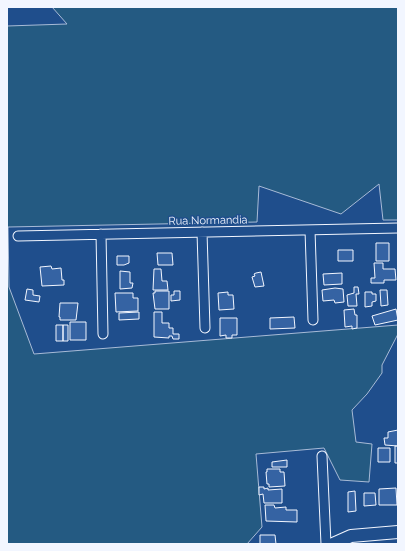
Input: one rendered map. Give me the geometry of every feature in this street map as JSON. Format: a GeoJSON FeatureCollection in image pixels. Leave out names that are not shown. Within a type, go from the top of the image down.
{"type":"FeatureCollection","features":[{"type":"Feature","properties":{"kind":"street","name":"Rua Normandia"},"geometry":{"type":"LineString","coordinates":[[18,236],[398,228]]}},
{"type":"Feature","properties":{"kind":"street"},"geometry":{"type":"LineString","coordinates":[[310,230],[313,320]]}},
{"type":"Feature","properties":{"kind":"street"},"geometry":{"type":"LineString","coordinates":[[202,232],[205,328]]}},
{"type":"Feature","properties":{"kind":"street"},"geometry":{"type":"LineString","coordinates":[[101,234],[103,334]]}},
{"type":"Feature","properties":{"kind":"street"},"geometry":{"type":"LineString","coordinates":[[322,456],[326,544]]}},
{"type":"Feature","properties":{"kind":"street"},"geometry":{"type":"LineString","coordinates":[[333,544],[351,536],[398,532]]}},
{"type":"Feature","properties":{"kind":"shaded area"},"geometry":{"type":"Polygon","coordinates":[[[52,7],[398,7],[398,220],[383,220],[379,184],[341,214],[259,186],[257,222],[8,227],[9,287],[34,354],[398,325],[398,334],[382,365],[382,373],[367,394],[352,410],[356,442],[372,444],[369,482],[340,480],[324,448],[256,454],[262,527],[247,544],[7,544],[7,26],[67,24],[52,7]]]}},
{"type":"Feature","properties":{"kind":"building"},"geometry":{"type":"Polygon","coordinates":[[[376,243],[389,243],[389,261],[376,261],[376,243]]]}},
{"type":"Feature","properties":{"kind":"building"},"geometry":{"type":"Polygon","coordinates":[[[338,250],[353,250],[353,261],[338,261],[338,250]]]}},
{"type":"Feature","properties":{"kind":"building"},"geometry":{"type":"Polygon","coordinates":[[[157,253],[172,253],[173,265],[158,265],[157,253]]]}},
{"type":"Feature","properties":{"kind":"building"},"geometry":{"type":"Polygon","coordinates":[[[117,256],[129,256],[129,263],[117,265],[117,256]]]}},
{"type":"Feature","properties":{"kind":"building"},"geometry":{"type":"Polygon","coordinates":[[[374,263],[383,263],[383,269],[395,269],[396,280],[384,280],[384,283],[371,283],[371,278],[375,278],[374,263]]]}},
{"type":"Feature","properties":{"kind":"building"},"geometry":{"type":"Polygon","coordinates":[[[51,266],[52,269],[61,268],[64,285],[42,286],[40,267],[51,266]]]}},
{"type":"Feature","properties":{"kind":"building"},"geometry":{"type":"Polygon","coordinates":[[[154,269],[161,269],[162,281],[167,281],[168,290],[153,290],[154,269]]]}},
{"type":"Feature","properties":{"kind":"building"},"geometry":{"type":"Polygon","coordinates":[[[120,271],[130,272],[130,283],[133,283],[132,288],[120,289],[120,271]]]}},
{"type":"Feature","properties":{"kind":"building"},"geometry":{"type":"Polygon","coordinates":[[[261,272],[264,286],[255,287],[252,277],[255,276],[254,274],[261,272]]]}},
{"type":"Feature","properties":{"kind":"building"},"geometry":{"type":"Polygon","coordinates":[[[342,273],[342,284],[324,285],[323,274],[342,273]]]}},
{"type":"Feature","properties":{"kind":"building"},"geometry":{"type":"Polygon","coordinates":[[[354,287],[358,287],[359,294],[356,294],[357,306],[348,306],[347,295],[354,293],[354,287]]]}},
{"type":"Feature","properties":{"kind":"building"},"geometry":{"type":"Polygon","coordinates":[[[335,288],[343,289],[344,302],[335,303],[334,300],[323,301],[322,290],[335,288]]]}},
{"type":"Feature","properties":{"kind":"building"},"geometry":{"type":"Polygon","coordinates":[[[27,289],[33,290],[33,295],[40,296],[39,302],[25,300],[27,289]]]}},
{"type":"Feature","properties":{"kind":"building"},"geometry":{"type":"Polygon","coordinates":[[[380,290],[387,290],[388,305],[381,306],[380,290]]]}},
{"type":"Feature","properties":{"kind":"building"},"geometry":{"type":"Polygon","coordinates":[[[155,291],[169,291],[169,309],[155,309],[153,293],[155,293],[155,291]]]}},
{"type":"Feature","properties":{"kind":"building"},"geometry":{"type":"Polygon","coordinates":[[[174,291],[180,291],[180,300],[171,301],[171,295],[174,295],[174,291]]]}},
{"type":"Feature","properties":{"kind":"building"},"geometry":{"type":"Polygon","coordinates":[[[228,292],[228,295],[233,295],[234,309],[219,310],[218,293],[228,292]]]}},
{"type":"Feature","properties":{"kind":"building"},"geometry":{"type":"Polygon","coordinates":[[[365,292],[372,292],[372,294],[376,294],[376,301],[372,302],[372,306],[365,307],[365,292]]]}},
{"type":"Feature","properties":{"kind":"building"},"geometry":{"type":"Polygon","coordinates":[[[115,293],[133,293],[133,298],[138,298],[138,311],[116,312],[115,293]]]}},
{"type":"Feature","properties":{"kind":"building"},"geometry":{"type":"Polygon","coordinates":[[[60,303],[78,303],[76,320],[60,320],[60,303]]]}},
{"type":"Feature","properties":{"kind":"building"},"geometry":{"type":"Polygon","coordinates":[[[354,309],[355,315],[357,315],[357,328],[352,329],[352,326],[345,327],[344,310],[354,309]]]}},
{"type":"Feature","properties":{"kind":"building"},"geometry":{"type":"Polygon","coordinates":[[[396,309],[398,320],[375,325],[372,316],[396,309]]]}},
{"type":"Feature","properties":{"kind":"building"},"geometry":{"type":"Polygon","coordinates":[[[139,312],[139,319],[119,320],[119,313],[139,312]]]}},
{"type":"Feature","properties":{"kind":"building"},"geometry":{"type":"Polygon","coordinates":[[[154,312],[162,312],[162,323],[169,323],[169,328],[173,328],[173,334],[179,334],[179,339],[173,339],[172,336],[169,336],[169,338],[154,337],[154,312]]]}},
{"type":"Feature","properties":{"kind":"building"},"geometry":{"type":"Polygon","coordinates":[[[294,317],[295,328],[270,329],[270,318],[294,317]]]}},
{"type":"Feature","properties":{"kind":"building"},"geometry":{"type":"Polygon","coordinates":[[[220,318],[237,318],[237,335],[232,335],[232,338],[226,338],[226,335],[220,336],[220,318]]]}},
{"type":"Feature","properties":{"kind":"building"},"geometry":{"type":"Polygon","coordinates":[[[70,322],[86,322],[86,340],[70,340],[70,322]]]}},
{"type":"Feature","properties":{"kind":"building"},"geometry":{"type":"Polygon","coordinates":[[[56,325],[63,325],[63,341],[56,341],[56,325]]]}},
{"type":"Feature","properties":{"kind":"building"},"geometry":{"type":"Polygon","coordinates":[[[63,325],[68,325],[68,341],[63,341],[63,325]]]}},
{"type":"Feature","properties":{"kind":"building"},"geometry":{"type":"Polygon","coordinates":[[[398,430],[398,446],[385,445],[384,438],[388,438],[388,432],[398,430]]]}},
{"type":"Feature","properties":{"kind":"building"},"geometry":{"type":"Polygon","coordinates":[[[395,446],[398,446],[398,463],[395,463],[395,446]]]}},
{"type":"Feature","properties":{"kind":"building"},"geometry":{"type":"Polygon","coordinates":[[[378,448],[390,448],[390,462],[378,462],[378,448]]]}},
{"type":"Feature","properties":{"kind":"building"},"geometry":{"type":"Polygon","coordinates":[[[287,460],[287,467],[272,467],[272,462],[287,460]]]}},
{"type":"Feature","properties":{"kind":"building"},"geometry":{"type":"Polygon","coordinates":[[[267,469],[280,469],[280,472],[284,472],[285,486],[269,487],[269,484],[267,484],[267,469]]]}},
{"type":"Feature","properties":{"kind":"building"},"geometry":{"type":"Polygon","coordinates":[[[259,487],[264,487],[264,489],[268,488],[268,490],[282,489],[282,503],[264,503],[263,494],[259,495],[259,487]]]}},
{"type":"Feature","properties":{"kind":"building"},"geometry":{"type":"Polygon","coordinates":[[[396,488],[397,505],[379,505],[379,489],[396,488]]]}},
{"type":"Feature","properties":{"kind":"building"},"geometry":{"type":"Polygon","coordinates":[[[355,491],[356,511],[348,512],[348,492],[355,491]]]}},
{"type":"Feature","properties":{"kind":"building"},"geometry":{"type":"Polygon","coordinates":[[[364,493],[375,493],[376,505],[364,506],[364,493]]]}},
{"type":"Feature","properties":{"kind":"building"},"geometry":{"type":"Polygon","coordinates":[[[265,505],[274,505],[275,508],[286,507],[286,510],[297,510],[297,522],[266,521],[265,505]]]}},
{"type":"Feature","properties":{"kind":"building"},"geometry":{"type":"Polygon","coordinates":[[[260,535],[275,535],[276,544],[260,544],[260,535]]]}}]}
